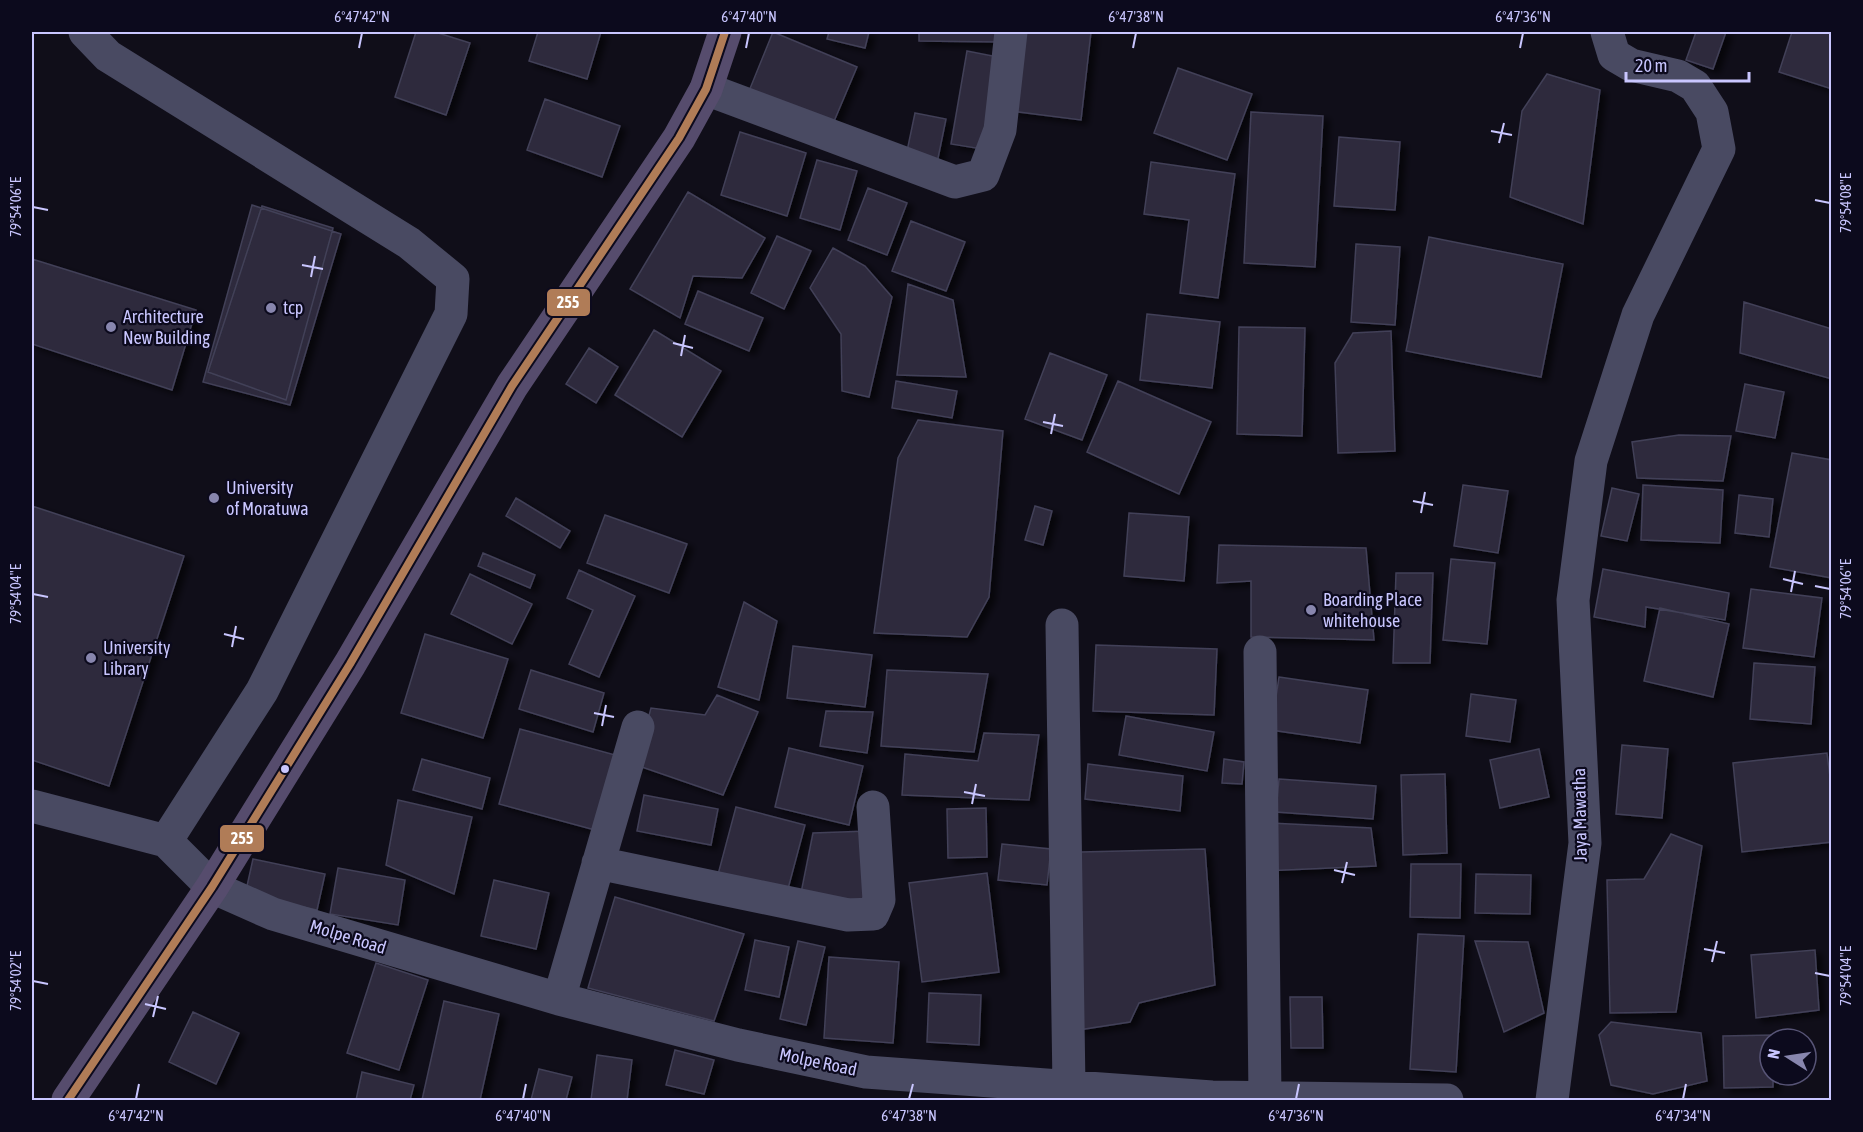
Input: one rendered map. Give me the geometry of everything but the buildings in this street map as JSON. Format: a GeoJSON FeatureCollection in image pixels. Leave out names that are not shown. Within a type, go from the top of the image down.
{"type":"FeatureCollection","features":[{"type":"Feature","properties":{"kind":"main road"},"geometry":{"type":"LineString","coordinates":[[68,1101],[212,887],[350,664],[512,386],[679,138],[706,89],[725,32]]}},
{"type":"Feature","properties":{"kind":"street"},"geometry":{"type":"LineString","coordinates":[[85,32],[108,56],[409,243],[453,279],[451,314],[267,681],[166,841]]}},
{"type":"Feature","properties":{"kind":"street"},"geometry":{"type":"LineString","coordinates":[[706,89],[955,182],[983,175],[1000,130],[1011,32]]}},
{"type":"Feature","properties":{"kind":"street","name":"Jaya Mawatha"},"geometry":{"type":"LineString","coordinates":[[1552,1101],[1585,843],[1573,600],[1591,461],[1638,315],[1719,149],[1712,112],[1695,87],[1678,76],[1631,65],[1614,55],[1607,32]]}},
{"type":"Feature","properties":{"kind":"street"},"geometry":{"type":"LineString","coordinates":[[1062,625],[1069,1087]]}},
{"type":"Feature","properties":{"kind":"street"},"geometry":{"type":"LineString","coordinates":[[1260,652],[1265,1098]]}},
{"type":"Feature","properties":{"kind":"street"},"geometry":{"type":"LineString","coordinates":[[559,999],[638,727]]}},
{"type":"Feature","properties":{"kind":"street"},"geometry":{"type":"LineString","coordinates":[[32,806],[166,841],[212,887]]}},
{"type":"Feature","properties":{"kind":"street"},"geometry":{"type":"LineString","coordinates":[[598,863],[848,915],[873,914],[879,900],[873,807]]}},
{"type":"Feature","properties":{"kind":"street","name":"Molpe Road"},"geometry":{"type":"LineString","coordinates":[[212,887],[273,914],[559,999],[738,1045],[863,1086],[1069,1087],[1265,1098],[1447,1101]]}},
{"type":"Feature","properties":{"kind":"transit line","name":"255"},"geometry":{"type":"LineString","coordinates":[[68,1100],[212,887],[350,664],[512,386],[679,138],[706,89],[725,32]]}},
{"type":"Feature","properties":{"kind":"place","name":"tcp"},"geometry":{"type":"Point","coordinates":[271,308]}},
{"type":"Feature","properties":{"kind":"place","name":"Architecture New Building"},"geometry":{"type":"Point","coordinates":[111,327]}},
{"type":"Feature","properties":{"kind":"place","name":"University of Moratuwa"},"geometry":{"type":"Point","coordinates":[214,498]}},
{"type":"Feature","properties":{"kind":"place","name":"Boarding Place whitehouse"},"geometry":{"type":"Point","coordinates":[1311,610]}},
{"type":"Feature","properties":{"kind":"place","name":"University Library"},"geometry":{"type":"Point","coordinates":[91,658]}}]}
